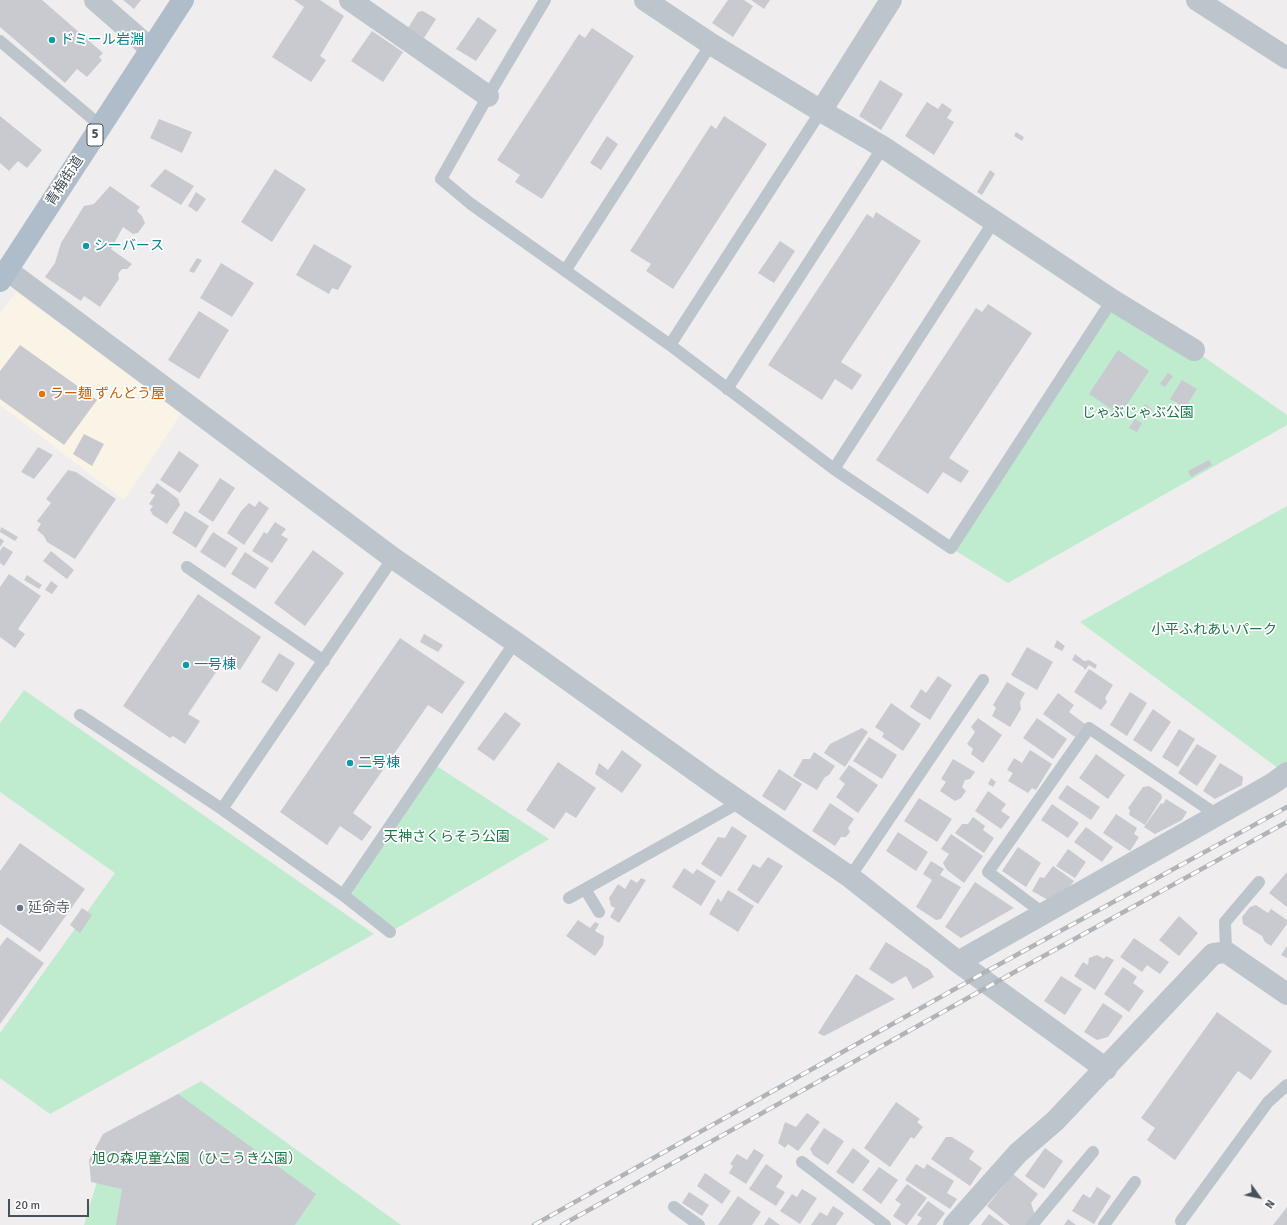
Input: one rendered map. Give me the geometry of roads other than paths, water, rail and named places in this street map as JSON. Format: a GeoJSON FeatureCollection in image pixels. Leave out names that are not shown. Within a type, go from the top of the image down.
{"type":"FeatureCollection","features":[{"type":"Feature","properties":{"kind":"main road","name":"青梅街道"},"geometry":{"type":"LineString","coordinates":[[4,276],[183,0]]}},
{"type":"Feature","properties":{"kind":"street"},"geometry":{"type":"LineString","coordinates":[[95,0],[151,49]]}},
{"type":"Feature","properties":{"kind":"street"},"geometry":{"type":"LineString","coordinates":[[350,0],[488,96]]}},
{"type":"Feature","properties":{"kind":"street"},"geometry":{"type":"LineString","coordinates":[[645,0],[711,44],[883,147],[1112,300],[1194,350]]}},
{"type":"Feature","properties":{"kind":"street"},"geometry":{"type":"LineString","coordinates":[[821,111],[891,0]]}},
{"type":"Feature","properties":{"kind":"street"},"geometry":{"type":"LineString","coordinates":[[1201,1],[1287,58]]}},
{"type":"Feature","properties":{"kind":"street"},"geometry":{"type":"LineString","coordinates":[[4,276],[393,558],[740,802],[850,877],[958,962],[1106,1068]]}},
{"type":"Feature","properties":{"kind":"street"},"geometry":{"type":"LineString","coordinates":[[958,962],[1272,784],[1287,773]]}},
{"type":"Feature","properties":{"kind":"street"},"geometry":{"type":"LineString","coordinates":[[954,1225],[1018,1153],[1056,1121],[1213,954],[1226,952],[1287,994]]}},
{"type":"Feature","properties":{"kind":"lane"},"geometry":{"type":"LineString","coordinates":[[545,0],[441,178],[471,204],[670,345],[834,469],[951,548],[1112,300]]}},
{"type":"Feature","properties":{"kind":"lane"},"geometry":{"type":"LineString","coordinates":[[0,41],[101,126]]}},
{"type":"Feature","properties":{"kind":"lane"},"geometry":{"type":"LineString","coordinates":[[565,271],[711,44]]}},
{"type":"Feature","properties":{"kind":"lane"},"geometry":{"type":"LineString","coordinates":[[670,345],[821,111]]}},
{"type":"Feature","properties":{"kind":"lane"},"geometry":{"type":"LineString","coordinates":[[727,389],[883,147]]}},
{"type":"Feature","properties":{"kind":"lane"},"geometry":{"type":"LineString","coordinates":[[834,469],[994,221]]}},
{"type":"Feature","properties":{"kind":"lane"},"geometry":{"type":"LineString","coordinates":[[222,809],[393,558]]}},
{"type":"Feature","properties":{"kind":"lane"},"geometry":{"type":"LineString","coordinates":[[187,567],[324,661]]}},
{"type":"Feature","properties":{"kind":"lane"},"geometry":{"type":"LineString","coordinates":[[343,896],[514,642]]}},
{"type":"Feature","properties":{"kind":"lane"},"geometry":{"type":"LineString","coordinates":[[850,877],[983,680]]}},
{"type":"Feature","properties":{"kind":"lane"},"geometry":{"type":"LineString","coordinates":[[80,715],[222,809],[343,896],[390,932]]}},
{"type":"Feature","properties":{"kind":"lane"},"geometry":{"type":"LineString","coordinates":[[1043,913],[988,872],[1089,728],[1217,815]]}},
{"type":"Feature","properties":{"kind":"lane"},"geometry":{"type":"LineString","coordinates":[[569,898],[740,802]]}},
{"type":"Feature","properties":{"kind":"lane"},"geometry":{"type":"LineString","coordinates":[[1226,952],[1224,922],[1259,882]]}},
{"type":"Feature","properties":{"kind":"lane"},"geometry":{"type":"LineString","coordinates":[[585,889],[599,912]]}},
{"type":"Feature","properties":{"kind":"lane"},"geometry":{"type":"LineString","coordinates":[[1181,1221],[1268,1102],[1287,1085]]}},
{"type":"Feature","properties":{"kind":"lane"},"geometry":{"type":"LineString","coordinates":[[1032,1225],[1093,1152]]}},
{"type":"Feature","properties":{"kind":"lane"},"geometry":{"type":"LineString","coordinates":[[802,1162],[885,1225]]}},
{"type":"Feature","properties":{"kind":"lane"},"geometry":{"type":"LineString","coordinates":[[1104,1225],[1135,1182]]}},
{"type":"Feature","properties":{"kind":"lane"},"geometry":{"type":"LineString","coordinates":[[674,1207],[699,1225]]}},
{"type":"Feature","properties":{"kind":"railway"},"geometry":{"type":"LineString","coordinates":[[534,1225],[978,976],[1287,807]]}},
{"type":"Feature","properties":{"kind":"railway"},"geometry":{"type":"LineString","coordinates":[[562,1225],[991,985],[1287,822]]}},
{"type":"Feature","properties":{"kind":"place","name":"ドミール岩淵"},"geometry":{"type":"Point","coordinates":[52,40]}},
{"type":"Feature","properties":{"kind":"place","name":"シーバース"},"geometry":{"type":"Point","coordinates":[86,246]}},
{"type":"Feature","properties":{"kind":"place","name":"ラー麺 ずんどう屋"},"geometry":{"type":"Point","coordinates":[42,394]}},
{"type":"Feature","properties":{"kind":"place","name":"一号棟"},"geometry":{"type":"Point","coordinates":[186,665]}},
{"type":"Feature","properties":{"kind":"place","name":"二号棟"},"geometry":{"type":"Point","coordinates":[350,763]}},
{"type":"Feature","properties":{"kind":"place","name":"延命寺"},"geometry":{"type":"Point","coordinates":[20,908]}},
{"type":"Feature","properties":{"kind":"park label","name":"じゃぶじゃぶ公園"},"geometry":{"type":"Point","coordinates":[1138,413]}},
{"type":"Feature","properties":{"kind":"park label","name":"小平ふれあいパーク"},"geometry":{"type":"Point","coordinates":[1214,630]}},
{"type":"Feature","properties":{"kind":"park label","name":"天神さくらそう公園"},"geometry":{"type":"Point","coordinates":[447,837]}},
{"type":"Feature","properties":{"kind":"park label","name":"旭の森児童公園（ひこうき公園）"},"geometry":{"type":"Point","coordinates":[197,1159]}}]}
